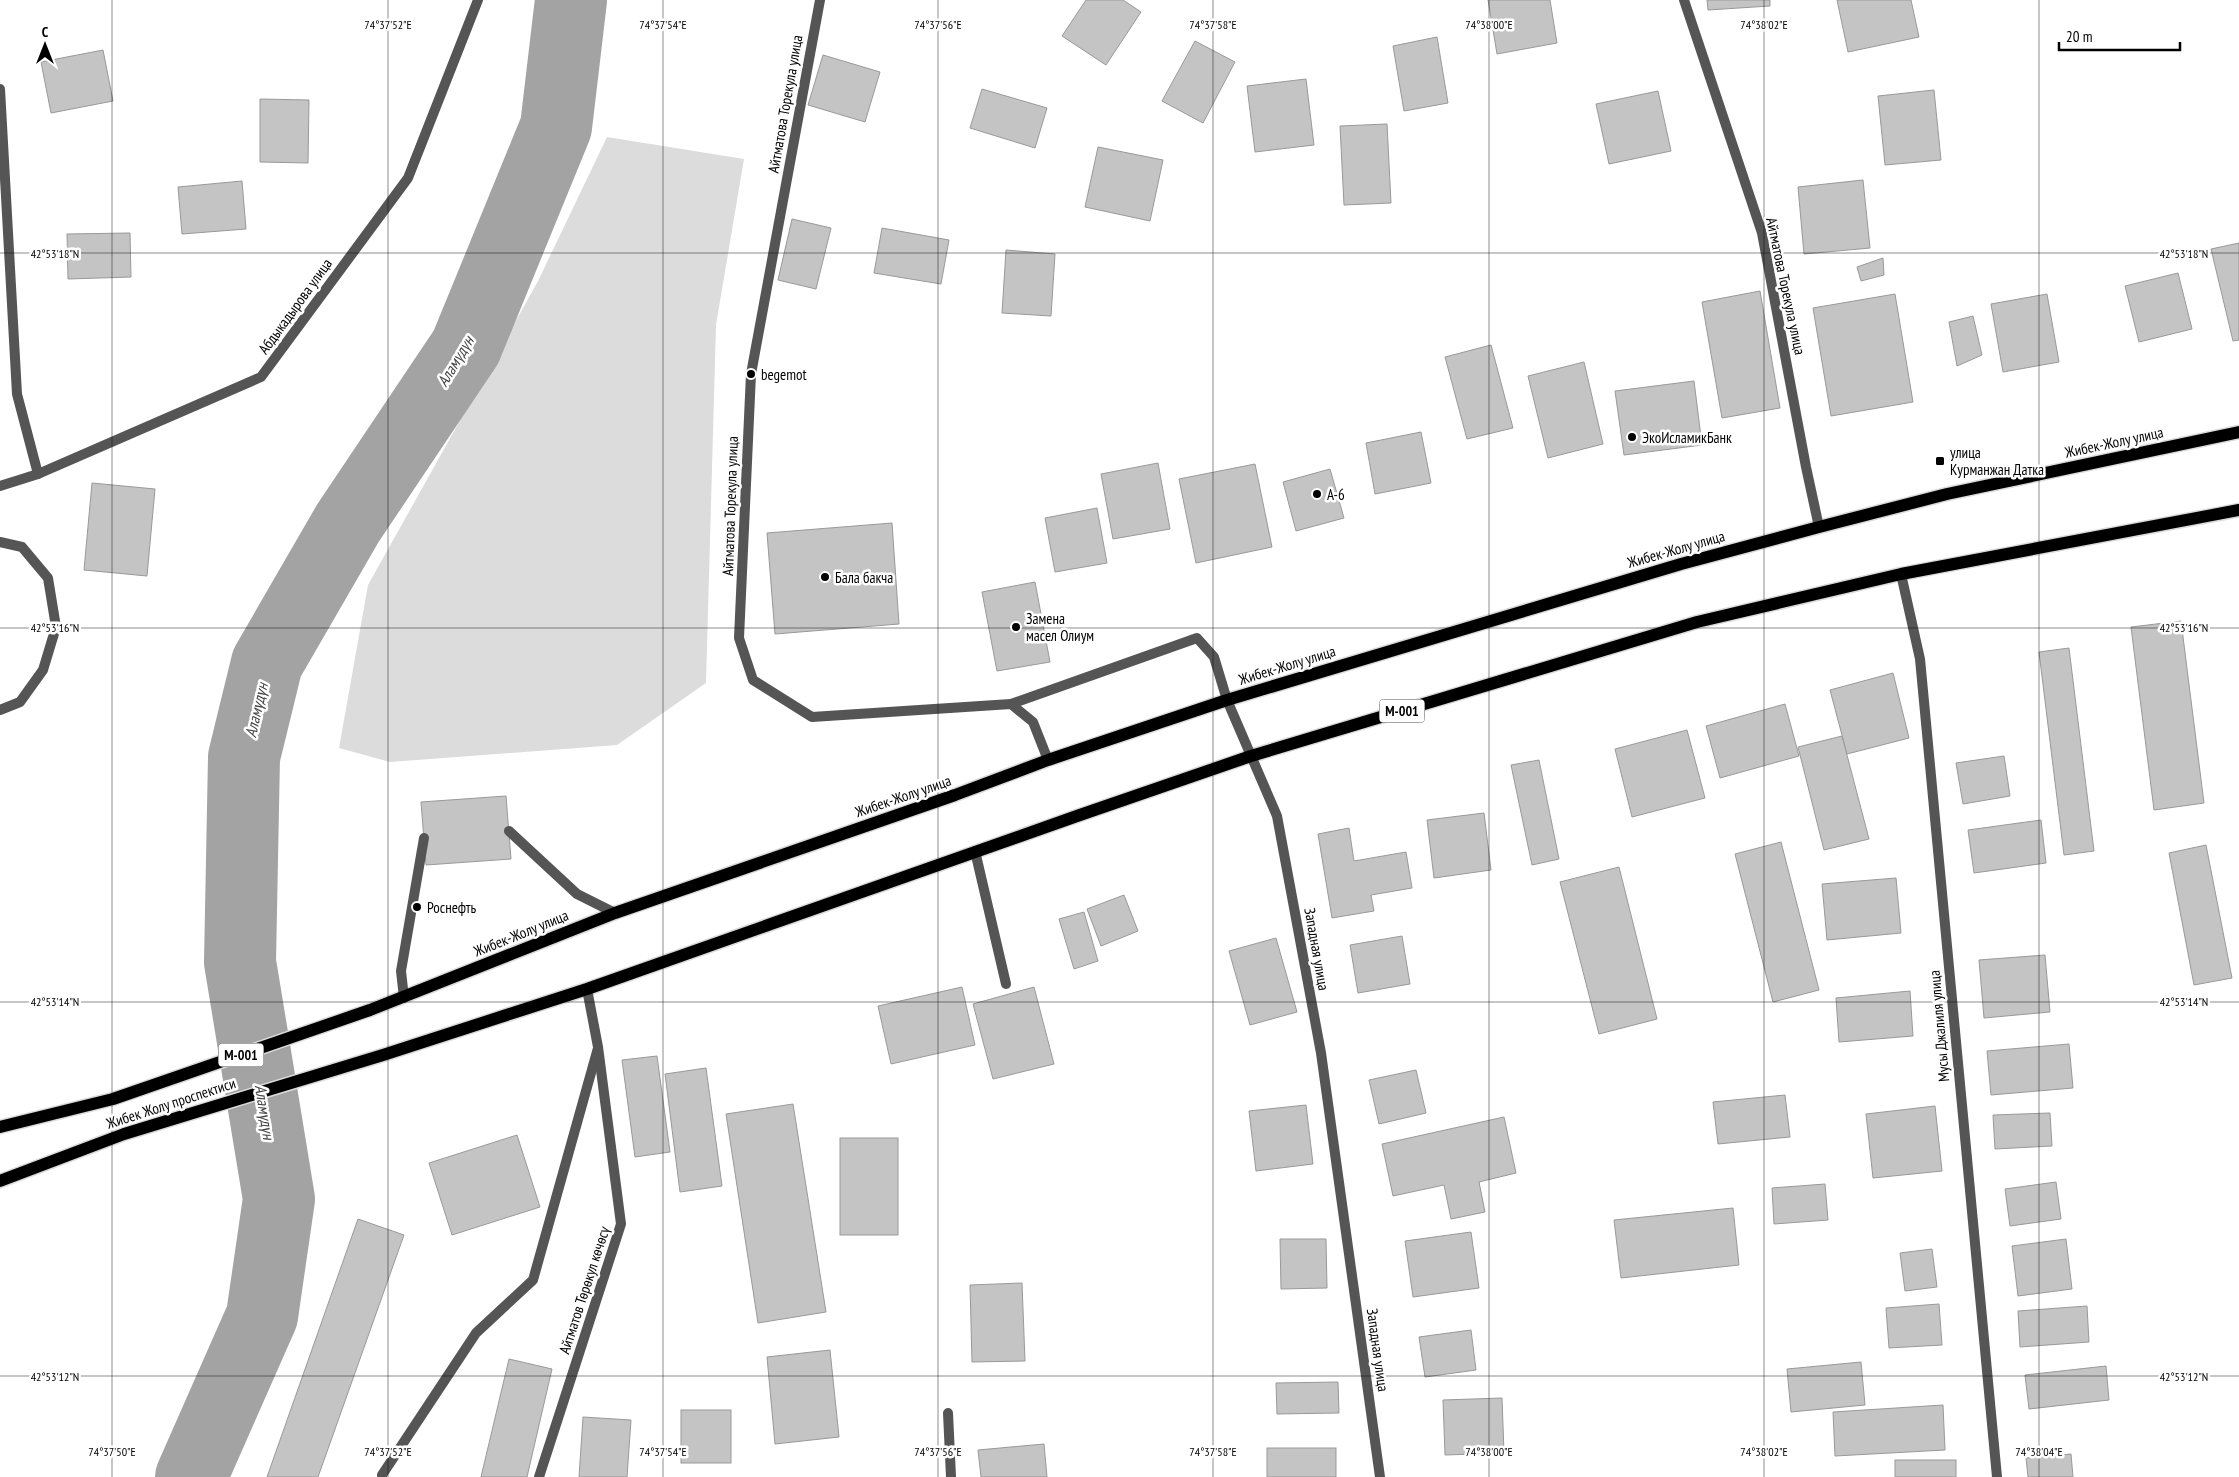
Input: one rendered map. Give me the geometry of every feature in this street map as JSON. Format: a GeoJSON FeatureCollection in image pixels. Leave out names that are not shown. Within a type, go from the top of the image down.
{"type":"FeatureCollection","features":[{"type":"Feature","properties":{"kind":"main road","name":"Жибек-Жолу улица"},"geometry":{"type":"LineString","coordinates":[[370,1010],[615,913],[955,795],[1048,760],[1227,700],[1681,564],[1819,527],[1947,494],[2239,432]]}},
{"type":"Feature","properties":{"kind":"main road","name":"М-001"},"geometry":{"type":"LineString","coordinates":[[587,989],[975,851],[1251,756],[1697,622],[1901,574],[2239,510]]}},
{"type":"Feature","properties":{"kind":"main road","name":"Жибек Жолу проспектиси"},"geometry":{"type":"LineString","coordinates":[[0,1181],[124,1134],[383,1055],[587,989]]}},
{"type":"Feature","properties":{"kind":"main road","name":"Жибек Жолу проспектиси"},"geometry":{"type":"LineString","coordinates":[[0,1127],[113,1099],[370,1010]]}},
{"type":"Feature","properties":{"kind":"street","name":"Абдыкадырова улица"},"geometry":{"type":"LineString","coordinates":[[0,486],[38,474],[261,377],[408,178],[478,0]]}},
{"type":"Feature","properties":{"kind":"street","name":"Айтматова Торекула улица"},"geometry":{"type":"LineString","coordinates":[[820,0],[751,374],[739,638],[753,680],[812,717],[1011,704]]}},
{"type":"Feature","properties":{"kind":"street","name":"Айтматова Торекула улица"},"geometry":{"type":"LineString","coordinates":[[1684,0],[1762,233],[1819,527]]}},
{"type":"Feature","properties":{"kind":"street"},"geometry":{"type":"LineString","coordinates":[[0,89],[17,394],[38,474]]}},
{"type":"Feature","properties":{"kind":"street"},"geometry":{"type":"LineString","coordinates":[[0,542],[22,548],[48,578],[56,627],[43,670],[20,702],[0,710]]}},
{"type":"Feature","properties":{"kind":"street","name":"Мусы Джалиля улица"},"geometry":{"type":"LineString","coordinates":[[1901,574],[1920,659],[1997,1477]]}},
{"type":"Feature","properties":{"kind":"street","name":"Западная улица"},"geometry":{"type":"LineString","coordinates":[[1011,704],[1197,638],[1214,657],[1227,700],[1277,816],[1321,1054],[1380,1477]]}},
{"type":"Feature","properties":{"kind":"street"},"geometry":{"type":"LineString","coordinates":[[1011,704],[1033,722],[1048,760]]}},
{"type":"Feature","properties":{"kind":"street"},"geometry":{"type":"LineString","coordinates":[[508,831],[577,894],[615,913]]}},
{"type":"Feature","properties":{"kind":"street"},"geometry":{"type":"LineString","coordinates":[[404,998],[401,971],[424,838]]}},
{"type":"Feature","properties":{"kind":"street"},"geometry":{"type":"LineString","coordinates":[[975,851],[1006,984]]}},
{"type":"Feature","properties":{"kind":"street","name":"Айтматов Төрөкул көчөсү"},"geometry":{"type":"LineString","coordinates":[[539,1477],[620,1224],[598,1047],[587,989]]}},
{"type":"Feature","properties":{"kind":"street"},"geometry":{"type":"LineString","coordinates":[[382,1474],[476,1333],[533,1280],[598,1047]]}},
{"type":"Feature","properties":{"kind":"street"},"geometry":{"type":"LineString","coordinates":[[948,1413],[951,1477]]}},
{"type":"Feature","properties":{"kind":"shaded area"},"geometry":{"type":"Polygon","coordinates":[[[607,137],[744,159],[716,325],[706,683],[617,745],[390,762],[339,748],[368,585],[538,281],[607,137]]]}},
{"type":"Feature","properties":{"kind":"building"},"geometry":{"type":"Polygon","coordinates":[[[1086,0],[1123,0],[1141,12],[1106,65],[1062,36],[1086,0]]]}},
{"type":"Feature","properties":{"kind":"building"},"geometry":{"type":"Polygon","coordinates":[[[1488,0],[1550,0],[1557,43],[1497,54],[1488,0]]]}},
{"type":"Feature","properties":{"kind":"building"},"geometry":{"type":"Polygon","coordinates":[[[1707,0],[1770,0],[1770,6],[1708,10],[1707,0]]]}},
{"type":"Feature","properties":{"kind":"building"},"geometry":{"type":"Polygon","coordinates":[[[1837,0],[1911,0],[1919,37],[1848,52],[1837,0]]]}},
{"type":"Feature","properties":{"kind":"building"},"geometry":{"type":"Polygon","coordinates":[[[1437,37],[1448,103],[1404,111],[1393,46],[1437,37]]]}},
{"type":"Feature","properties":{"kind":"building"},"geometry":{"type":"Polygon","coordinates":[[[1195,41],[1235,62],[1203,123],[1162,101],[1195,41]]]}},
{"type":"Feature","properties":{"kind":"building"},"geometry":{"type":"Polygon","coordinates":[[[103,50],[113,101],[51,113],[41,62],[103,50]]]}},
{"type":"Feature","properties":{"kind":"building"},"geometry":{"type":"Polygon","coordinates":[[[823,55],[880,72],[865,122],[808,105],[823,55]]]}},
{"type":"Feature","properties":{"kind":"building"},"geometry":{"type":"Polygon","coordinates":[[[1306,79],[1314,145],[1255,152],[1247,86],[1306,79]]]}},
{"type":"Feature","properties":{"kind":"building"},"geometry":{"type":"Polygon","coordinates":[[[982,89],[1047,108],[1035,148],[970,128],[982,89]]]}},
{"type":"Feature","properties":{"kind":"building"},"geometry":{"type":"Polygon","coordinates":[[[1934,90],[1941,160],[1885,165],[1878,96],[1934,90]]]}},
{"type":"Feature","properties":{"kind":"building"},"geometry":{"type":"Polygon","coordinates":[[[1658,91],[1671,151],[1609,164],[1596,104],[1658,91]]]}},
{"type":"Feature","properties":{"kind":"building"},"geometry":{"type":"Polygon","coordinates":[[[260,99],[309,100],[308,163],[260,162],[260,99]]]}},
{"type":"Feature","properties":{"kind":"building"},"geometry":{"type":"Polygon","coordinates":[[[1387,124],[1391,203],[1344,205],[1340,126],[1387,124]]]}},
{"type":"Feature","properties":{"kind":"building"},"geometry":{"type":"Polygon","coordinates":[[[1098,147],[1163,160],[1150,221],[1085,207],[1098,147]]]}},
{"type":"Feature","properties":{"kind":"building"},"geometry":{"type":"Polygon","coordinates":[[[1863,180],[1870,248],[1804,254],[1798,187],[1863,180]]]}},
{"type":"Feature","properties":{"kind":"building"},"geometry":{"type":"Polygon","coordinates":[[[242,181],[246,229],[182,234],[178,187],[242,181]]]}},
{"type":"Feature","properties":{"kind":"building"},"geometry":{"type":"Polygon","coordinates":[[[792,219],[831,228],[816,289],[778,280],[792,219]]]}},
{"type":"Feature","properties":{"kind":"building"},"geometry":{"type":"Polygon","coordinates":[[[882,228],[949,240],[941,284],[874,273],[882,228]]]}},
{"type":"Feature","properties":{"kind":"building"},"geometry":{"type":"Polygon","coordinates":[[[130,233],[131,277],[68,279],[67,234],[130,233]]]}},
{"type":"Feature","properties":{"kind":"building"},"geometry":{"type":"Polygon","coordinates":[[[2239,243],[2239,340],[2233,341],[2211,249],[2239,243]]]}},
{"type":"Feature","properties":{"kind":"building"},"geometry":{"type":"Polygon","coordinates":[[[1006,250],[1055,254],[1051,316],[1002,313],[1006,250]]]}},
{"type":"Feature","properties":{"kind":"building"},"geometry":{"type":"Polygon","coordinates":[[[1883,258],[1884,275],[1861,281],[1857,267],[1883,258]]]}},
{"type":"Feature","properties":{"kind":"building"},"geometry":{"type":"Polygon","coordinates":[[[2178,273],[2192,329],[2139,342],[2125,286],[2178,273]]]}},
{"type":"Feature","properties":{"kind":"building"},"geometry":{"type":"Polygon","coordinates":[[[1760,291],[1780,408],[1722,418],[1702,302],[1760,291]]]}},
{"type":"Feature","properties":{"kind":"building"},"geometry":{"type":"Polygon","coordinates":[[[1895,294],[1913,402],[1831,416],[1813,308],[1895,294]]]}},
{"type":"Feature","properties":{"kind":"building"},"geometry":{"type":"Polygon","coordinates":[[[2047,294],[2059,362],[2003,372],[1991,304],[2047,294]]]}},
{"type":"Feature","properties":{"kind":"building"},"geometry":{"type":"Polygon","coordinates":[[[1973,316],[1982,355],[1957,366],[1949,322],[1973,316]]]}},
{"type":"Feature","properties":{"kind":"building"},"geometry":{"type":"Polygon","coordinates":[[[1491,345],[1513,428],[1467,439],[1445,357],[1491,345]]]}},
{"type":"Feature","properties":{"kind":"building"},"geometry":{"type":"Polygon","coordinates":[[[1584,362],[1603,444],[1548,458],[1528,376],[1584,362]]]}},
{"type":"Feature","properties":{"kind":"building"},"geometry":{"type":"Polygon","coordinates":[[[1694,381],[1702,445],[1624,455],[1615,391],[1694,381]]]}},
{"type":"Feature","properties":{"kind":"building"},"geometry":{"type":"Polygon","coordinates":[[[1421,432],[1431,483],[1375,494],[1366,443],[1421,432]]]}},
{"type":"Feature","properties":{"kind":"building"},"geometry":{"type":"Polygon","coordinates":[[[1158,463],[1170,529],[1113,539],[1101,474],[1158,463]]]}},
{"type":"Feature","properties":{"kind":"building"},"geometry":{"type":"Polygon","coordinates":[[[1255,464],[1272,547],[1196,563],[1179,479],[1255,464]]]}},
{"type":"Feature","properties":{"kind":"building"},"geometry":{"type":"Polygon","coordinates":[[[1330,469],[1344,518],[1296,531],[1283,482],[1330,469]]]}},
{"type":"Feature","properties":{"kind":"building"},"geometry":{"type":"Polygon","coordinates":[[[92,483],[155,489],[147,576],[84,570],[92,483]]]}},
{"type":"Feature","properties":{"kind":"building"},"geometry":{"type":"Polygon","coordinates":[[[1097,508],[1107,563],[1055,572],[1045,518],[1097,508]]]}},
{"type":"Feature","properties":{"kind":"building"},"geometry":{"type":"Polygon","coordinates":[[[892,523],[899,624],[775,634],[767,533],[892,523]]]}},
{"type":"Feature","properties":{"kind":"building","name":"Замена масел Олиум"},"geometry":{"type":"Polygon","coordinates":[[[1035,582],[1050,662],[997,671],[982,592],[1035,582]]]}},
{"type":"Feature","properties":{"kind":"building"},"geometry":{"type":"Polygon","coordinates":[[[2181,621],[2204,803],[2154,810],[2131,627],[2181,621]]]}},
{"type":"Feature","properties":{"kind":"building"},"geometry":{"type":"Polygon","coordinates":[[[2069,648],[2094,851],[2064,855],[2039,652],[2069,648]]]}},
{"type":"Feature","properties":{"kind":"building"},"geometry":{"type":"Polygon","coordinates":[[[1893,673],[1909,738],[1847,754],[1830,690],[1893,673]]]}},
{"type":"Feature","properties":{"kind":"building"},"geometry":{"type":"Polygon","coordinates":[[[1785,704],[1799,756],[1720,778],[1706,726],[1785,704]]]}},
{"type":"Feature","properties":{"kind":"building"},"geometry":{"type":"Polygon","coordinates":[[[1687,730],[1705,798],[1632,817],[1615,749],[1687,730]]]}},
{"type":"Feature","properties":{"kind":"building"},"geometry":{"type":"Polygon","coordinates":[[[1842,736],[1869,839],[1824,850],[1798,747],[1842,736]]]}},
{"type":"Feature","properties":{"kind":"building"},"geometry":{"type":"Polygon","coordinates":[[[2004,756],[2010,796],[1963,804],[1956,763],[2004,756]]]}},
{"type":"Feature","properties":{"kind":"building"},"geometry":{"type":"Polygon","coordinates":[[[1539,760],[1559,859],[1532,865],[1511,765],[1539,760]]]}},
{"type":"Feature","properties":{"kind":"building"},"geometry":{"type":"Polygon","coordinates":[[[506,796],[511,859],[426,865],[421,802],[506,796]]]}},
{"type":"Feature","properties":{"kind":"building"},"geometry":{"type":"Polygon","coordinates":[[[1484,813],[1491,870],[1434,878],[1427,820],[1484,813]]]}},
{"type":"Feature","properties":{"kind":"building"},"geometry":{"type":"Polygon","coordinates":[[[2041,820],[2046,863],[1974,873],[1968,830],[2041,820]]]}},
{"type":"Feature","properties":{"kind":"building"},"geometry":{"type":"Polygon","coordinates":[[[1349,828],[1354,861],[1406,852],[1412,888],[1371,895],[1374,911],[1332,918],[1318,834],[1349,828]]]}},
{"type":"Feature","properties":{"kind":"building"},"geometry":{"type":"Polygon","coordinates":[[[1781,842],[1819,990],[1773,1002],[1735,854],[1781,842]]]}},
{"type":"Feature","properties":{"kind":"building"},"geometry":{"type":"Polygon","coordinates":[[[2206,845],[2232,978],[2194,985],[2169,853],[2206,845]]]}},
{"type":"Feature","properties":{"kind":"building"},"geometry":{"type":"Polygon","coordinates":[[[1619,867],[1657,1019],[1599,1034],[1560,882],[1619,867]]]}},
{"type":"Feature","properties":{"kind":"building"},"geometry":{"type":"Polygon","coordinates":[[[1896,878],[1901,933],[1827,940],[1822,884],[1896,878]]]}},
{"type":"Feature","properties":{"kind":"building"},"geometry":{"type":"Polygon","coordinates":[[[1124,895],[1138,931],[1101,946],[1087,909],[1124,895]]]}},
{"type":"Feature","properties":{"kind":"building"},"geometry":{"type":"Polygon","coordinates":[[[1084,912],[1098,961],[1074,969],[1059,919],[1084,912]]]}},
{"type":"Feature","properties":{"kind":"building"},"geometry":{"type":"Polygon","coordinates":[[[1402,936],[1410,984],[1358,993],[1350,945],[1402,936]]]}},
{"type":"Feature","properties":{"kind":"building"},"geometry":{"type":"Polygon","coordinates":[[[1276,938],[1297,1012],[1250,1025],[1229,951],[1276,938]]]}},
{"type":"Feature","properties":{"kind":"building"},"geometry":{"type":"Polygon","coordinates":[[[2045,955],[2050,1012],[1984,1018],[1979,960],[2045,955]]]}},
{"type":"Feature","properties":{"kind":"building"},"geometry":{"type":"Polygon","coordinates":[[[962,987],[975,1045],[891,1064],[878,1006],[962,987]]]}},
{"type":"Feature","properties":{"kind":"building"},"geometry":{"type":"Polygon","coordinates":[[[1034,987],[1054,1064],[993,1079],[973,1004],[1034,987]]]}},
{"type":"Feature","properties":{"kind":"building"},"geometry":{"type":"Polygon","coordinates":[[[1910,991],[1913,1036],[1839,1042],[1836,998],[1910,991]]]}},
{"type":"Feature","properties":{"kind":"building"},"geometry":{"type":"Polygon","coordinates":[[[2069,1044],[2073,1088],[1991,1095],[1987,1051],[2069,1044]]]}},
{"type":"Feature","properties":{"kind":"building"},"geometry":{"type":"Polygon","coordinates":[[[657,1056],[670,1152],[635,1157],[622,1060],[657,1056]]]}},
{"type":"Feature","properties":{"kind":"building"},"geometry":{"type":"Polygon","coordinates":[[[706,1068],[722,1186],[680,1192],[665,1074],[706,1068]]]}},
{"type":"Feature","properties":{"kind":"building"},"geometry":{"type":"Polygon","coordinates":[[[1416,1070],[1426,1113],[1379,1124],[1369,1080],[1416,1070]]]}},
{"type":"Feature","properties":{"kind":"building"},"geometry":{"type":"Polygon","coordinates":[[[1785,1095],[1790,1137],[1718,1144],[1713,1102],[1785,1095]]]}},
{"type":"Feature","properties":{"kind":"building"},"geometry":{"type":"Polygon","coordinates":[[[793,1104],[826,1312],[758,1323],[726,1114],[793,1104]]]}},
{"type":"Feature","properties":{"kind":"building"},"geometry":{"type":"Polygon","coordinates":[[[1306,1105],[1313,1164],[1256,1171],[1249,1111],[1306,1105]]]}},
{"type":"Feature","properties":{"kind":"building"},"geometry":{"type":"Polygon","coordinates":[[[1935,1106],[1942,1171],[1873,1178],[1866,1114],[1935,1106]]]}},
{"type":"Feature","properties":{"kind":"building"},"geometry":{"type":"Polygon","coordinates":[[[2050,1113],[2052,1146],[1995,1149],[1993,1115],[2050,1113]]]}},
{"type":"Feature","properties":{"kind":"building"},"geometry":{"type":"Polygon","coordinates":[[[1504,1117],[1516,1173],[1479,1182],[1485,1212],[1451,1219],[1444,1185],[1393,1196],[1382,1144],[1504,1117]]]}},
{"type":"Feature","properties":{"kind":"building"},"geometry":{"type":"Polygon","coordinates":[[[517,1135],[540,1207],[452,1235],[429,1163],[517,1135]]]}},
{"type":"Feature","properties":{"kind":"building"},"geometry":{"type":"Polygon","coordinates":[[[840,1138],[898,1138],[898,1235],[840,1235],[840,1138]]]}},
{"type":"Feature","properties":{"kind":"building"},"geometry":{"type":"Polygon","coordinates":[[[2056,1182],[2061,1219],[2010,1226],[2005,1189],[2056,1182]]]}},
{"type":"Feature","properties":{"kind":"building"},"geometry":{"type":"Polygon","coordinates":[[[1825,1184],[1828,1220],[1774,1224],[1772,1188],[1825,1184]]]}},
{"type":"Feature","properties":{"kind":"building"},"geometry":{"type":"Polygon","coordinates":[[[1733,1208],[1739,1265],[1621,1278],[1614,1220],[1733,1208]]]}},
{"type":"Feature","properties":{"kind":"building"},"geometry":{"type":"Polygon","coordinates":[[[358,1219],[404,1235],[318,1477],[267,1477],[358,1219]]]}},
{"type":"Feature","properties":{"kind":"building"},"geometry":{"type":"Polygon","coordinates":[[[1471,1232],[1479,1288],[1413,1297],[1405,1241],[1471,1232]]]}},
{"type":"Feature","properties":{"kind":"building"},"geometry":{"type":"Polygon","coordinates":[[[1280,1239],[1326,1239],[1327,1288],[1281,1289],[1280,1239]]]}},
{"type":"Feature","properties":{"kind":"building"},"geometry":{"type":"Polygon","coordinates":[[[2066,1239],[2072,1289],[2018,1296],[2012,1246],[2066,1239]]]}},
{"type":"Feature","properties":{"kind":"building"},"geometry":{"type":"Polygon","coordinates":[[[1932,1249],[1937,1287],[1905,1291],[1900,1253],[1932,1249]]]}},
{"type":"Feature","properties":{"kind":"building"},"geometry":{"type":"Polygon","coordinates":[[[1022,1283],[1025,1361],[972,1362],[970,1285],[1022,1283]]]}},
{"type":"Feature","properties":{"kind":"building"},"geometry":{"type":"Polygon","coordinates":[[[1939,1304],[1942,1345],[1889,1348],[1886,1308],[1939,1304]]]}},
{"type":"Feature","properties":{"kind":"building"},"geometry":{"type":"Polygon","coordinates":[[[2087,1306],[2089,1342],[2020,1347],[2018,1311],[2087,1306]]]}},
{"type":"Feature","properties":{"kind":"building"},"geometry":{"type":"Polygon","coordinates":[[[1471,1330],[1476,1370],[1425,1377],[1419,1337],[1471,1330]]]}},
{"type":"Feature","properties":{"kind":"building"},"geometry":{"type":"Polygon","coordinates":[[[830,1350],[839,1437],[775,1444],[767,1357],[830,1350]]]}},
{"type":"Feature","properties":{"kind":"building"},"geometry":{"type":"Polygon","coordinates":[[[509,1359],[552,1369],[527,1477],[481,1477],[509,1359]]]}},
{"type":"Feature","properties":{"kind":"building"},"geometry":{"type":"Polygon","coordinates":[[[1861,1362],[1865,1405],[1791,1412],[1787,1369],[1861,1362]]]}},
{"type":"Feature","properties":{"kind":"building"},"geometry":{"type":"Polygon","coordinates":[[[2106,1366],[2109,1400],[2029,1409],[2025,1375],[2106,1366]]]}},
{"type":"Feature","properties":{"kind":"building"},"geometry":{"type":"Polygon","coordinates":[[[1338,1382],[1339,1413],[1277,1414],[1276,1383],[1338,1382]]]}},
{"type":"Feature","properties":{"kind":"building"},"geometry":{"type":"Polygon","coordinates":[[[1502,1398],[1504,1453],[1445,1455],[1443,1400],[1502,1398]]]}},
{"type":"Feature","properties":{"kind":"building"},"geometry":{"type":"Polygon","coordinates":[[[1943,1405],[1945,1450],[1835,1456],[1833,1412],[1943,1405]]]}},
{"type":"Feature","properties":{"kind":"building"},"geometry":{"type":"Polygon","coordinates":[[[681,1410],[731,1410],[731,1463],[681,1463],[681,1410]]]}},
{"type":"Feature","properties":{"kind":"building"},"geometry":{"type":"Polygon","coordinates":[[[583,1417],[631,1420],[627,1477],[579,1477],[583,1417]]]}},
{"type":"Feature","properties":{"kind":"building"},"geometry":{"type":"Polygon","coordinates":[[[1044,1444],[1047,1477],[981,1477],[978,1450],[1044,1444]]]}},
{"type":"Feature","properties":{"kind":"building"},"geometry":{"type":"Polygon","coordinates":[[[1267,1448],[1336,1448],[1336,1477],[1267,1477],[1267,1448]]]}},
{"type":"Feature","properties":{"kind":"building"},"geometry":{"type":"Polygon","coordinates":[[[2071,1454],[2073,1477],[2028,1477],[2026,1458],[2071,1454]]]}},
{"type":"Feature","properties":{"kind":"building"},"geometry":{"type":"Polygon","coordinates":[[[1895,1460],[1956,1460],[1956,1477],[1895,1477],[1895,1460]]]}},
{"type":"Feature","properties":{"kind":"waterway","name":"Аламүдүн"},"geometry":{"type":"LineString","coordinates":[[191,1477],[262,1316],[279,1199],[240,962],[244,757],[267,663],[348,523],[466,347],[556,127],[571,0]]}},
{"type":"Feature","properties":{"kind":"place","name":"begemot"},"geometry":{"type":"Point","coordinates":[751,374]}},
{"type":"Feature","properties":{"kind":"place","name":"ЭкоИсламикБанк"},"geometry":{"type":"Point","coordinates":[1632,437]}},
{"type":"Feature","properties":{"kind":"place","name":"улица Курманжан Датка"},"geometry":{"type":"Point","coordinates":[1940,461]}},
{"type":"Feature","properties":{"kind":"place","name":"А-6"},"geometry":{"type":"Point","coordinates":[1317,494]}},
{"type":"Feature","properties":{"kind":"place","name":"Бала бакча"},"geometry":{"type":"Point","coordinates":[825,577]}},
{"type":"Feature","properties":{"kind":"place","name":"Замена масел Олиум"},"geometry":{"type":"Point","coordinates":[1016,627]}},
{"type":"Feature","properties":{"kind":"place","name":"Роснефть"},"geometry":{"type":"Point","coordinates":[417,907]}}]}
